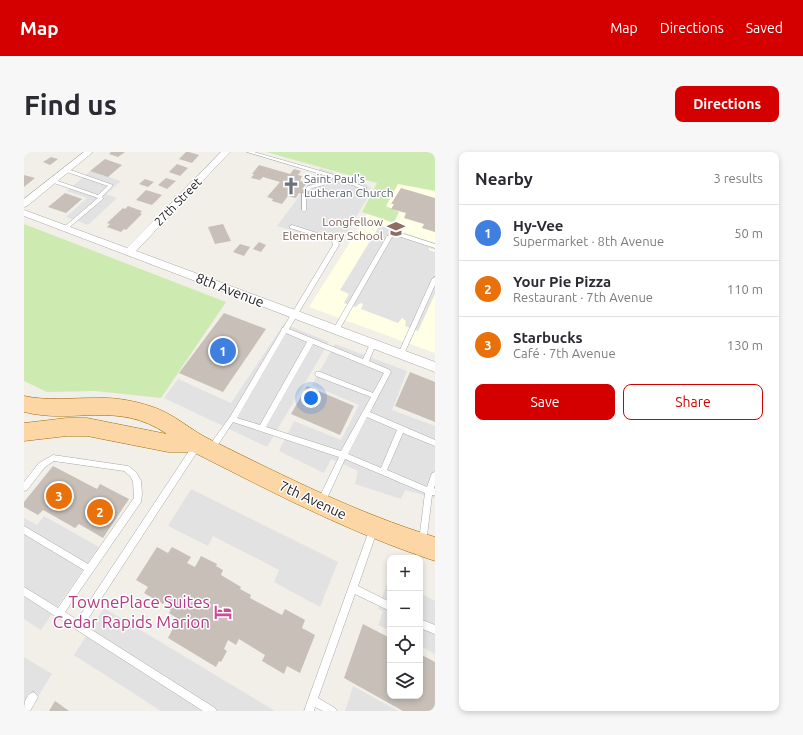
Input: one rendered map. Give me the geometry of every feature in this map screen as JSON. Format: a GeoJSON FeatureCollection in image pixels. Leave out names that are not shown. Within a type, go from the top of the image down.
{"type":"FeatureCollection","features":[{"type":"Feature","properties":{"kind":"main road","name":"7th Avenue"},"geometry":{"type":"LineString","coordinates":[[24,404],[40,408],[102,406],[124,408],[150,415],[171,425],[201,446],[320,504],[374,528],[429,547]]}},
{"type":"Feature","properties":{"kind":"main road","name":"7th Avenue"},"geometry":{"type":"LineString","coordinates":[[24,432],[67,427],[87,427],[168,443],[201,446]]}},
{"type":"Feature","properties":{"kind":"street"},"geometry":{"type":"LineString","coordinates":[[24,204],[89,152]]}},
{"type":"Feature","properties":{"kind":"street","name":"27th Street"},"geometry":{"type":"LineString","coordinates":[[130,252],[226,152]]}},
{"type":"Feature","properties":{"kind":"street","name":"8th Avenue"},"geometry":{"type":"LineString","coordinates":[[24,213],[435,367]]}},
{"type":"Feature","properties":{"kind":"lane"},"geometry":{"type":"LineString","coordinates":[[249,152],[329,175],[365,188]]}},
{"type":"Feature","properties":{"kind":"lane"},"geometry":{"type":"LineString","coordinates":[[66,170],[111,185],[99,197],[101,198],[66,228]]}},
{"type":"Feature","properties":{"kind":"lane"},"geometry":{"type":"LineString","coordinates":[[52,181],[99,197]]}},
{"type":"Feature","properties":{"kind":"lane"},"geometry":{"type":"LineString","coordinates":[[304,210],[305,192],[310,187],[322,184]]}},
{"type":"Feature","properties":{"kind":"lane"},"geometry":{"type":"LineString","coordinates":[[78,626],[201,446],[232,419],[336,245],[334,240],[292,227]]}},
{"type":"Feature","properties":{"kind":"lane"},"geometry":{"type":"LineString","coordinates":[[336,330],[390,236],[398,234],[435,246]]}},
{"type":"Feature","properties":{"kind":"lane"},"geometry":{"type":"LineString","coordinates":[[401,354],[435,279]]}},
{"type":"Feature","properties":{"kind":"lane"},"geometry":{"type":"LineString","coordinates":[[284,330],[388,372],[343,455],[320,504]]}},
{"type":"Feature","properties":{"kind":"lane"},"geometry":{"type":"LineString","coordinates":[[262,428],[311,341]]}},
{"type":"Feature","properties":{"kind":"lane"},"geometry":{"type":"LineString","coordinates":[[365,362],[373,344]]}},
{"type":"Feature","properties":{"kind":"lane"},"geometry":{"type":"LineString","coordinates":[[318,374],[375,396]]}},
{"type":"Feature","properties":{"kind":"lane"},"geometry":{"type":"LineString","coordinates":[[366,414],[435,443]]}},
{"type":"Feature","properties":{"kind":"lane"},"geometry":{"type":"LineString","coordinates":[[232,419],[343,455],[432,492]]}},
{"type":"Feature","properties":{"kind":"lane"},"geometry":{"type":"LineString","coordinates":[[383,472],[400,428]]}},
{"type":"Feature","properties":{"kind":"lane"},"geometry":{"type":"LineString","coordinates":[[24,488],[42,465],[53,458],[125,468],[133,472],[139,484],[138,499],[59,613]]}},
{"type":"Feature","properties":{"kind":"lane"},"geometry":{"type":"LineString","coordinates":[[429,547],[432,492],[435,475]]}},
{"type":"Feature","properties":{"kind":"lane"},"geometry":{"type":"LineString","coordinates":[[309,711],[374,528]]}},
{"type":"Feature","properties":{"kind":"lane"},"geometry":{"type":"LineString","coordinates":[[24,530],[89,569]]}},
{"type":"Feature","properties":{"kind":"lane"},"geometry":{"type":"LineString","coordinates":[[353,588],[387,605]]}},
{"type":"Feature","properties":{"kind":"lane"},"geometry":{"type":"LineString","coordinates":[[24,591],[212,711]]}},
{"type":"Feature","properties":{"kind":"lane"},"geometry":{"type":"LineString","coordinates":[[423,624],[435,630]]}},
{"type":"Feature","properties":{"kind":"lane"},"geometry":{"type":"LineString","coordinates":[[24,711],[33,697]]}},
{"type":"Feature","properties":{"kind":"lane"},"geometry":{"type":"LineString","coordinates":[[313,700],[332,711]]}},
{"type":"Feature","properties":{"kind":"shaded area","name":"Longfellow Elementary School"},"geometry":{"type":"Polygon","coordinates":[[[407,152],[435,152],[435,353],[309,307],[407,152]]]}},
{"type":"Feature","properties":{"kind":"shaded area"},"geometry":{"type":"Polygon","coordinates":[[[320,168],[365,183],[372,190],[340,245],[277,226],[320,168]]]}},
{"type":"Feature","properties":{"kind":"shaded area"},"geometry":{"type":"Polygon","coordinates":[[[90,171],[121,181],[106,194],[117,198],[88,225],[66,217],[87,198],[67,191],[90,171]]]}},
{"type":"Feature","properties":{"kind":"shaded area"},"geometry":{"type":"Polygon","coordinates":[[[380,225],[435,243],[435,250],[429,248],[429,250],[435,252],[435,294],[418,331],[405,326],[406,321],[402,318],[398,323],[361,309],[363,305],[362,303],[356,307],[344,303],[349,294],[340,290],[380,225]]]}},
{"type":"Feature","properties":{"kind":"shaded area"},"geometry":{"type":"Polygon","coordinates":[[[284,324],[329,342],[267,447],[164,398],[178,379],[231,403],[284,324]]]}},
{"type":"Feature","properties":{"kind":"shaded area"},"geometry":{"type":"Polygon","coordinates":[[[335,344],[407,371],[392,410],[435,426],[435,498],[405,490],[401,499],[355,484],[358,471],[331,459],[324,473],[279,451],[294,421],[341,440],[359,405],[312,385],[335,344]]]}},
{"type":"Feature","properties":{"kind":"shaded area"},"geometry":{"type":"Polygon","coordinates":[[[191,489],[338,562],[320,607],[274,582],[279,570],[213,536],[208,546],[168,526],[191,489]]]}},
{"type":"Feature","properties":{"kind":"shaded area"},"geometry":{"type":"Polygon","coordinates":[[[44,516],[99,547],[41,630],[24,619],[24,518],[37,525],[44,516]]]}},
{"type":"Feature","properties":{"kind":"shaded area"},"geometry":{"type":"Polygon","coordinates":[[[387,584],[387,630],[378,625],[383,611],[378,609],[387,584]]]}},
{"type":"Feature","properties":{"kind":"shaded area"},"geometry":{"type":"Polygon","coordinates":[[[423,595],[435,601],[435,654],[423,648],[423,595]]]}},
{"type":"Feature","properties":{"kind":"shaded area"},"geometry":{"type":"Polygon","coordinates":[[[104,608],[275,711],[161,711],[74,655],[104,608]]]}},
{"type":"Feature","properties":{"kind":"shaded area"},"geometry":{"type":"Polygon","coordinates":[[[24,657],[52,674],[29,711],[24,711],[24,657]]]}},
{"type":"Feature","properties":{"kind":"shaded area"},"geometry":{"type":"Polygon","coordinates":[[[353,686],[398,711],[345,711],[353,686]]]}},
{"type":"Feature","properties":{"kind":"green space"},"geometry":{"type":"Polygon","coordinates":[[[266,152],[428,152],[435,154],[435,191],[398,184],[386,206],[399,212],[394,223],[362,212],[377,183],[266,152]]]}},
{"type":"Feature","properties":{"kind":"green space"},"geometry":{"type":"Polygon","coordinates":[[[24,224],[226,302],[161,398],[95,391],[47,392],[24,381],[24,224]]]}},
{"type":"Feature","properties":{"kind":"building"},"geometry":{"type":"Polygon","coordinates":[[[111,152],[125,152],[118,157],[109,154],[111,152]]]}},
{"type":"Feature","properties":{"kind":"building"},"geometry":{"type":"Polygon","coordinates":[[[186,152],[199,155],[192,163],[179,159],[186,152]]]}},
{"type":"Feature","properties":{"kind":"building"},"geometry":{"type":"Polygon","coordinates":[[[51,157],[58,159],[50,165],[43,162],[51,157]]]}},
{"type":"Feature","properties":{"kind":"building"},"geometry":{"type":"Polygon","coordinates":[[[105,159],[122,165],[108,177],[90,171],[105,159]]]}},
{"type":"Feature","properties":{"kind":"building"},"geometry":{"type":"Polygon","coordinates":[[[177,164],[188,168],[180,176],[169,172],[177,164]]]}},
{"type":"Feature","properties":{"kind":"building","name":"Saint Paul's Lutheran Church"},"geometry":{"type":"Polygon","coordinates":[[[259,165],[290,174],[294,169],[301,171],[298,175],[302,176],[300,181],[307,183],[302,189],[314,192],[311,197],[299,193],[296,198],[288,196],[282,204],[272,201],[273,199],[267,197],[280,182],[263,177],[260,180],[251,178],[254,174],[252,174],[259,165]]]}},
{"type":"Feature","properties":{"kind":"building"},"geometry":{"type":"Polygon","coordinates":[[[24,175],[35,178],[24,187],[24,175]]]}},
{"type":"Feature","properties":{"kind":"building"},"geometry":{"type":"Polygon","coordinates":[[[166,178],[176,181],[167,189],[158,185],[166,178]]]}},
{"type":"Feature","properties":{"kind":"building"},"geometry":{"type":"Polygon","coordinates":[[[145,179],[154,182],[148,187],[139,184],[145,179]]]}},
{"type":"Feature","properties":{"kind":"building"},"geometry":{"type":"Polygon","coordinates":[[[401,188],[435,198],[435,232],[422,228],[424,224],[404,218],[406,213],[391,209],[394,204],[391,204],[401,188]]]}},
{"type":"Feature","properties":{"kind":"building"},"geometry":{"type":"Polygon","coordinates":[[[146,190],[162,195],[152,205],[136,200],[146,190]]]}},
{"type":"Feature","properties":{"kind":"building"},"geometry":{"type":"Polygon","coordinates":[[[65,193],[82,199],[66,213],[48,207],[65,193]]]}},
{"type":"Feature","properties":{"kind":"building"},"geometry":{"type":"Polygon","coordinates":[[[128,206],[142,211],[140,213],[142,214],[126,230],[124,229],[121,232],[107,227],[110,224],[107,223],[123,208],[125,209],[128,206]]]}},
{"type":"Feature","properties":{"kind":"building"},"geometry":{"type":"Polygon","coordinates":[[[223,224],[231,241],[215,244],[208,227],[223,224]]]}},
{"type":"Feature","properties":{"kind":"building"},"geometry":{"type":"Polygon","coordinates":[[[259,242],[266,245],[261,252],[253,249],[259,242]]]}},
{"type":"Feature","properties":{"kind":"building"},"geometry":{"type":"Polygon","coordinates":[[[240,244],[250,247],[244,256],[233,252],[240,244]]]}},
{"type":"Feature","properties":{"kind":"building"},"geometry":{"type":"Polygon","coordinates":[[[224,313],[266,329],[223,392],[179,373],[224,313]]]}},
{"type":"Feature","properties":{"kind":"building"},"geometry":{"type":"Polygon","coordinates":[[[410,372],[435,382],[435,422],[395,406],[410,372]]]}},
{"type":"Feature","properties":{"kind":"building"},"geometry":{"type":"Polygon","coordinates":[[[307,386],[354,406],[340,435],[291,414],[307,386]]]}},
{"type":"Feature","properties":{"kind":"building"},"geometry":{"type":"Polygon","coordinates":[[[53,466],[97,489],[100,484],[129,499],[103,538],[79,524],[75,528],[43,510],[38,515],[24,507],[24,502],[53,466]]]}},
{"type":"Feature","properties":{"kind":"building","name":"TownePlace Suites Cedar Rapids Marion"},"geometry":{"type":"Polygon","coordinates":[[[157,547],[168,553],[172,547],[191,557],[187,563],[195,567],[201,556],[217,564],[216,566],[223,570],[221,575],[241,587],[240,589],[251,595],[250,598],[282,615],[285,609],[305,620],[302,628],[315,635],[300,673],[287,666],[284,674],[262,661],[265,655],[239,639],[236,645],[228,640],[224,649],[227,651],[221,662],[219,661],[216,667],[168,638],[178,619],[169,613],[171,610],[166,608],[170,601],[167,599],[163,604],[144,593],[148,587],[136,580],[157,547]]]}},
{"type":"Feature","properties":{"kind":"building"},"geometry":{"type":"Polygon","coordinates":[[[363,624],[387,636],[387,699],[423,699],[423,656],[435,662],[435,711],[403,711],[344,678],[363,624]]]}},
{"type":"Feature","properties":{"kind":"building"},"geometry":{"type":"Polygon","coordinates":[[[55,701],[69,711],[49,711],[55,701]]]}},
{"type":"Feature","properties":{"kind":"place","name":"Saint Paul's Lutheran Church"},"geometry":{"type":"Point","coordinates":[291,186]}},
{"type":"Feature","properties":{"kind":"place","name":"Longfellow Elementary School"},"geometry":{"type":"Point","coordinates":[396,229]}},
{"type":"Feature","properties":{"kind":"place","name":"Hy-Vee"},"geometry":{"type":"Point","coordinates":[223,351]}},
{"type":"Feature","properties":{"kind":"place","name":"Starbucks"},"geometry":{"type":"Point","coordinates":[59,496]}},
{"type":"Feature","properties":{"kind":"place","name":"Your Pie Pizza"},"geometry":{"type":"Point","coordinates":[100,512]}},
{"type":"Feature","properties":{"kind":"place","name":"TownePlace Suites Cedar Rapids Marion"},"geometry":{"type":"Point","coordinates":[223,612]}}]}
